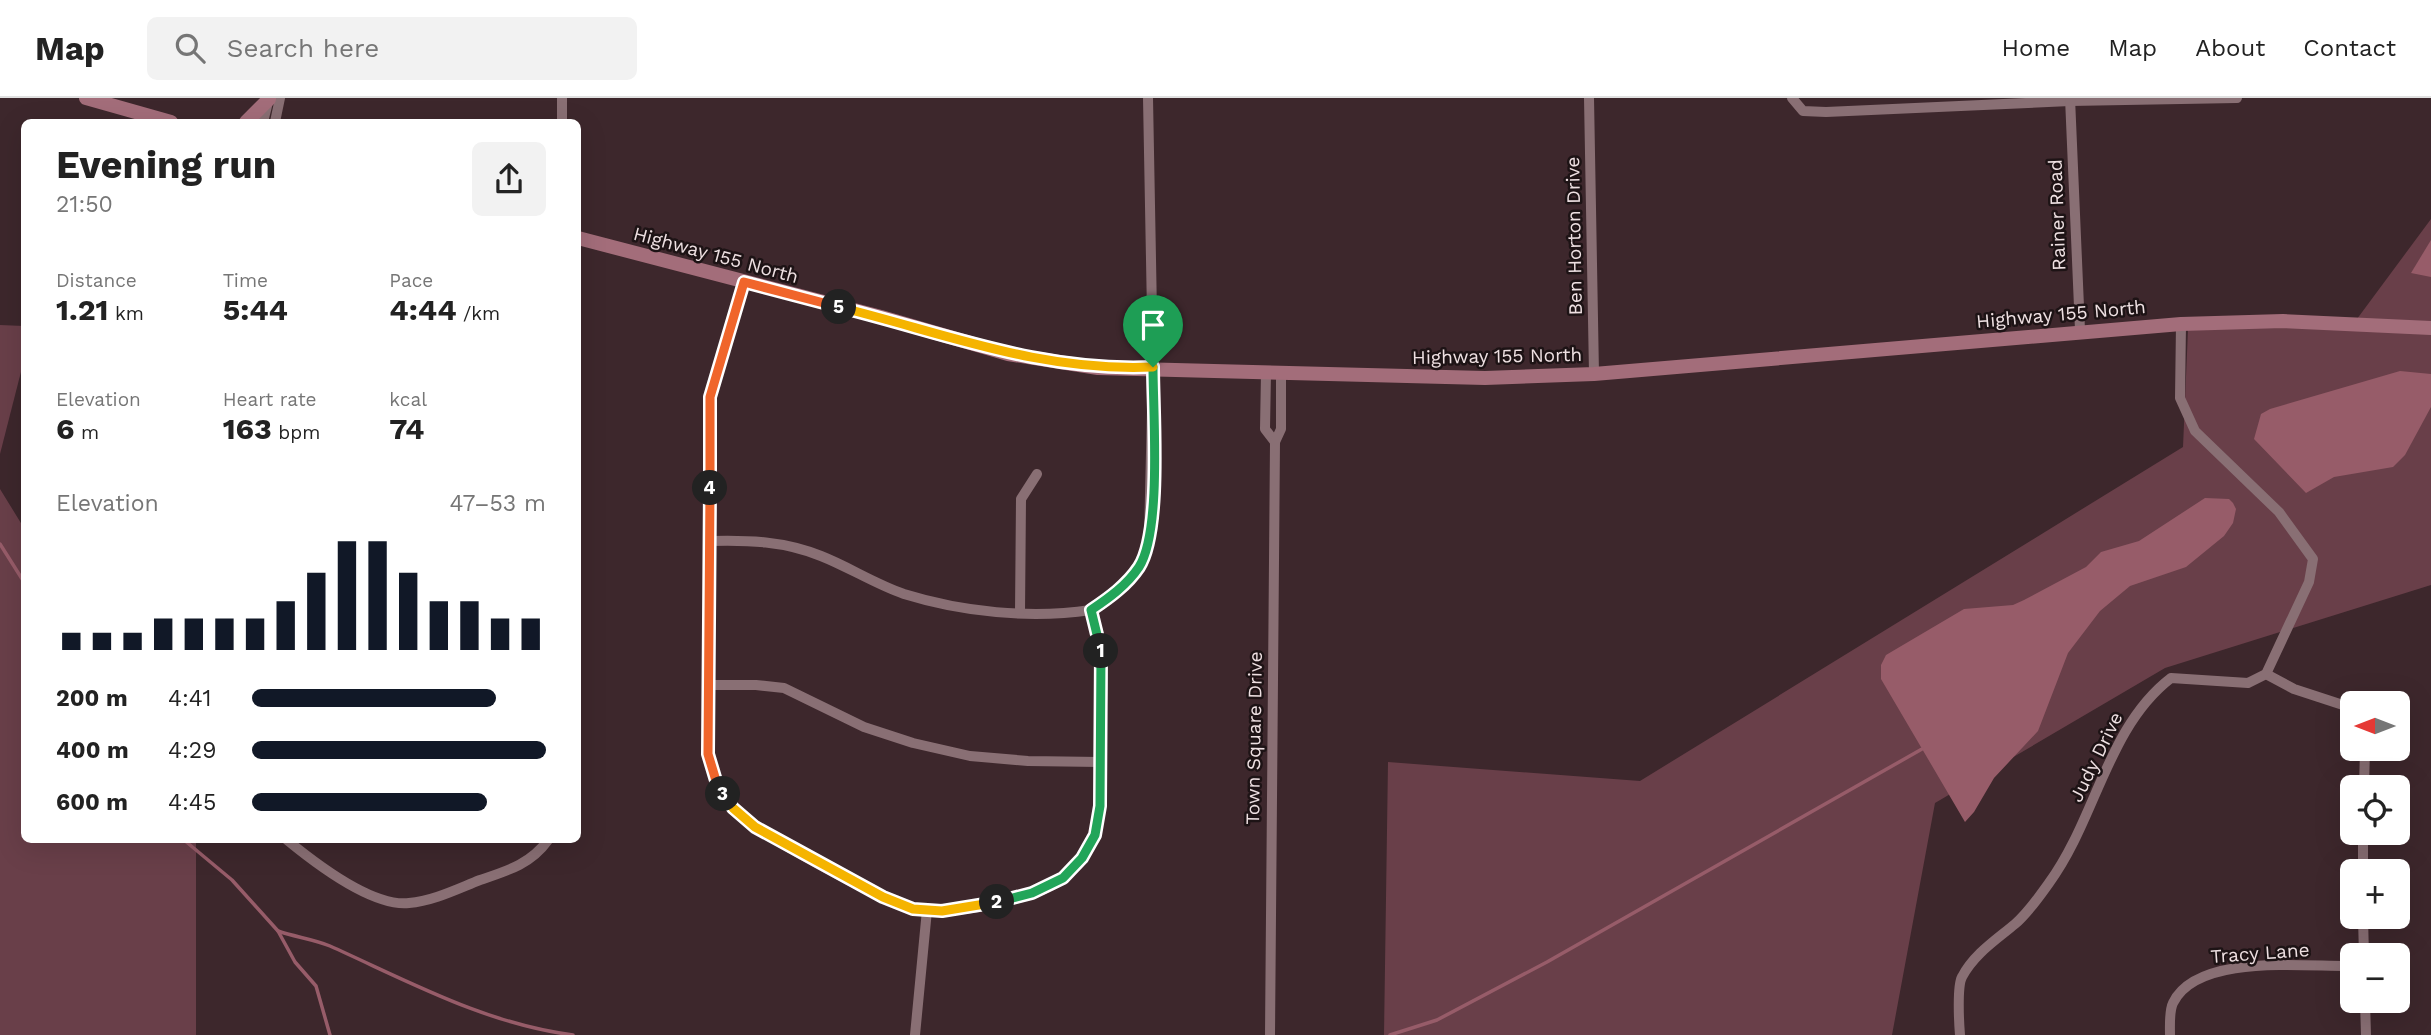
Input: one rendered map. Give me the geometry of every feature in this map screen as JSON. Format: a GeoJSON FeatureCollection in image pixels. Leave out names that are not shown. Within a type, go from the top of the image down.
{"type":"FeatureCollection","features":[{"type":"Feature","properties":{"kind":"main road"},"geometry":{"type":"LineString","coordinates":[[86,98],[160,119]]}},
{"type":"Feature","properties":{"kind":"main road"},"geometry":{"type":"LineString","coordinates":[[249,119],[272,98]]}},
{"type":"Feature","properties":{"kind":"main road","name":"Highway 155 North"},"geometry":{"type":"LineString","coordinates":[[581,239],[1030,359],[1098,368],[1153,367],[1485,378],[1594,374],[2080,330],[2181,324],[2283,321],[2431,328]]}},
{"type":"Feature","properties":{"kind":"street"},"geometry":{"type":"LineString","coordinates":[[264,119],[272,98]]}},
{"type":"Feature","properties":{"kind":"street"},"geometry":{"type":"LineString","coordinates":[[272,98],[275,119]]}},
{"type":"Feature","properties":{"kind":"street"},"geometry":{"type":"LineString","coordinates":[[562,98],[562,119]]}},
{"type":"Feature","properties":{"kind":"street"},"geometry":{"type":"LineString","coordinates":[[710,541],[754,540],[785,545],[820,555],[901,593],[951,607],[1062,614],[1091,610],[1114,594],[1140,566],[1149,538],[1153,367],[1148,98]]}},
{"type":"Feature","properties":{"kind":"street","name":"Ben Horton Drive"},"geometry":{"type":"LineString","coordinates":[[1589,98],[1594,374]]}},
{"type":"Feature","properties":{"kind":"street"},"geometry":{"type":"LineString","coordinates":[[1792,98],[1803,111],[1826,112],[2070,99],[2237,98]]}},
{"type":"Feature","properties":{"kind":"street","name":"Rainer Road"},"geometry":{"type":"LineString","coordinates":[[2070,99],[2080,330]]}},
{"type":"Feature","properties":{"kind":"street"},"geometry":{"type":"LineString","coordinates":[[744,282],[710,397],[708,754],[717,784],[733,808],[755,827],[883,897],[913,909],[983,905],[1032,893],[1063,878],[1082,858],[1095,835],[1100,806],[1101,645],[1091,610]]}},
{"type":"Feature","properties":{"kind":"street"},"geometry":{"type":"LineString","coordinates":[[2181,324],[2180,398],[2195,431],[2278,512],[2313,559],[2309,582],[2266,674],[2294,689],[2340,704]]}},
{"type":"Feature","properties":{"kind":"street","name":"Town Square Drive"},"geometry":{"type":"LineString","coordinates":[[1266,372],[1265,429],[1275,442]]}},
{"type":"Feature","properties":{"kind":"street","name":"Town Square Drive"},"geometry":{"type":"LineString","coordinates":[[1270,1035],[1275,442],[1281,429],[1281,372]]}},
{"type":"Feature","properties":{"kind":"street"},"geometry":{"type":"LineString","coordinates":[[1020,612],[1021,499],[1037,474]]}},
{"type":"Feature","properties":{"kind":"street","name":"Judy Drive"},"geometry":{"type":"LineString","coordinates":[[1960,1035],[1961,978],[1986,946],[2017,922],[2050,883],[2070,851],[2125,731],[2151,693],[2171,678],[2235,680],[2248,683],[2266,674]]}},
{"type":"Feature","properties":{"kind":"street"},"geometry":{"type":"LineString","coordinates":[[709,685],[784,688],[864,727],[913,743],[970,756],[1028,761],[1100,762]]}},
{"type":"Feature","properties":{"kind":"street"},"geometry":{"type":"LineString","coordinates":[[291,843],[366,893],[400,904],[426,900],[515,868],[535,856],[546,843]]}},
{"type":"Feature","properties":{"kind":"street"},"geometry":{"type":"LineString","coordinates":[[915,1035],[927,910]]}},
{"type":"Feature","properties":{"kind":"street","name":"Tracy Lane"},"geometry":{"type":"LineString","coordinates":[[2170,1035],[2173,1003],[2193,979],[2214,971],[2340,966]]}},
{"type":"Feature","properties":{"kind":"street"},"geometry":{"type":"LineString","coordinates":[[2365,1013],[2366,1035]]}},
{"type":"Feature","properties":{"kind":"shaded area"},"geometry":{"type":"Polygon","coordinates":[[[2431,219],[2431,585],[2165,668],[1935,803],[1892,1035],[1384,1035],[1388,762],[1640,781],[2183,447],[2188,330],[2354,323],[2431,219]]]}},
{"type":"Feature","properties":{"kind":"shaded area"},"geometry":{"type":"Polygon","coordinates":[[[2431,240],[2431,277],[2411,273],[2431,240]]]}},
{"type":"Feature","properties":{"kind":"shaded area"},"geometry":{"type":"Polygon","coordinates":[[[0,325],[21,326],[21,372],[0,454],[0,325]]]}},
{"type":"Feature","properties":{"kind":"shaded area"},"geometry":{"type":"Polygon","coordinates":[[[2400,371],[2431,374],[2431,407],[2405,455],[2393,467],[2334,477],[2306,493],[2254,439],[2261,414],[2270,409],[2400,371]]]}},
{"type":"Feature","properties":{"kind":"shaded area"},"geometry":{"type":"Polygon","coordinates":[[[0,489],[21,523],[21,843],[196,843],[196,1035],[0,1035],[0,489]]]}},
{"type":"Feature","properties":{"kind":"shaded area"},"geometry":{"type":"Polygon","coordinates":[[[2205,498],[2229,499],[2236,509],[2233,523],[2224,536],[2186,567],[2130,586],[2100,611],[2068,653],[2038,731],[1994,778],[1965,822],[1881,679],[1881,665],[1886,655],[1964,609],[2013,605],[2024,600],[2086,567],[2101,552],[2139,541],[2205,498]]]}},
{"type":"Feature","properties":{"kind":"waterway"},"geometry":{"type":"LineString","coordinates":[[0,544],[21,577]]}},
{"type":"Feature","properties":{"kind":"waterway"},"geometry":{"type":"LineString","coordinates":[[1390,1035],[1437,1020],[1547,962],[1922,749]]}},
{"type":"Feature","properties":{"kind":"waterway"},"geometry":{"type":"LineString","coordinates":[[188,843],[232,880],[278,931],[295,962],[316,986],[330,1035]]}},
{"type":"Feature","properties":{"kind":"waterway"},"geometry":{"type":"LineString","coordinates":[[278,931],[330,946],[418,987],[478,1011],[509,1021],[573,1035]]}},
{"type":"Feature","properties":{"kind":"route"},"geometry":{"type":"LineString","coordinates":[[744,282],[1030,359],[1098,368],[1153,367],[1152,502],[1149,538],[1140,566],[1114,594],[1091,610],[1101,645],[1100,806],[1095,835],[1082,858],[1063,878],[1032,893],[983,905],[942,911],[913,909],[883,897],[755,827],[733,808],[717,784],[708,754],[710,397],[744,282]]}}]}
